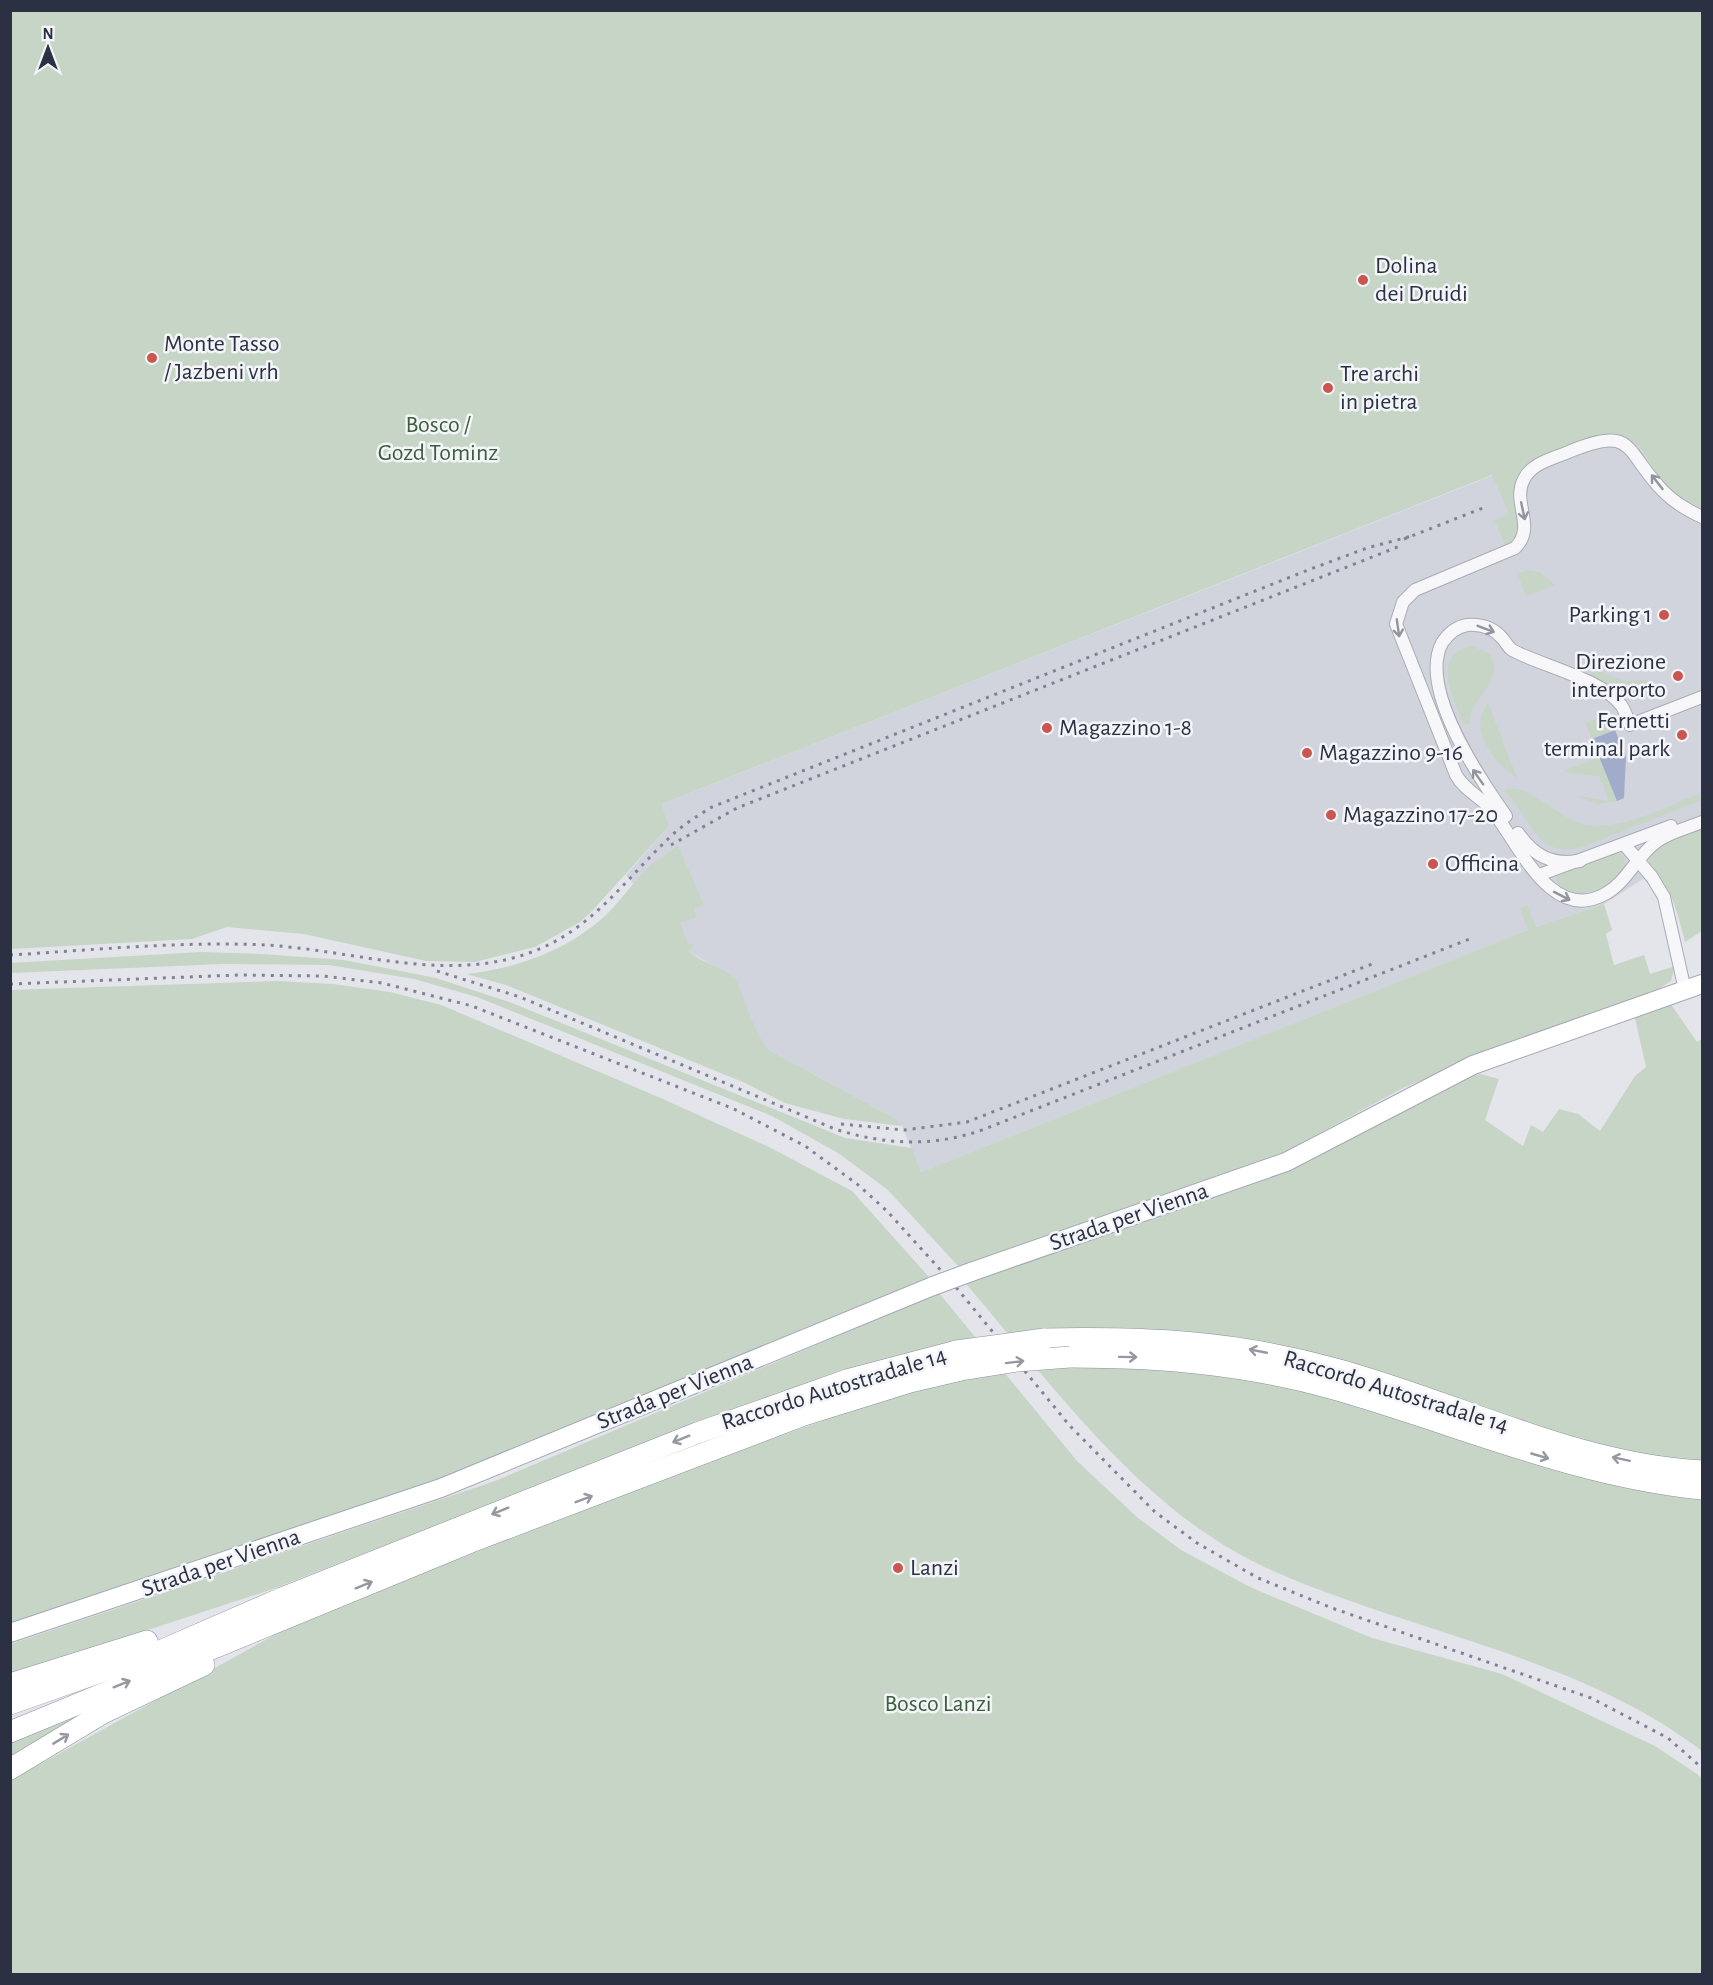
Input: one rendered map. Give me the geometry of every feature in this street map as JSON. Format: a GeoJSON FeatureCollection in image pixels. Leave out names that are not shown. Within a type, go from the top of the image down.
{"type":"FeatureCollection","features":[{"type":"Feature","properties":{"kind":"highway","name":"Raccordo Autostradale 14"},"geometry":{"type":"LineString","coordinates":[[306,1599],[697,1433],[847,1380],[959,1360],[1044,1339],[1167,1339],[1245,1348],[1292,1358],[1377,1381],[1561,1443],[1625,1460],[1678,1478],[1702,1489]]}},
{"type":"Feature","properties":{"kind":"highway","name":"Raccordo Autostradale 14"},"geometry":{"type":"LineString","coordinates":[[306,1599],[443,1553],[804,1415],[900,1384],[959,1360],[1070,1357],[1194,1361],[1285,1377],[1369,1400],[1563,1463],[1678,1478],[1702,1471]]}},
{"type":"Feature","properties":{"kind":"highway"},"geometry":{"type":"LineString","coordinates":[[10,1684],[282,1598],[306,1599]]}},
{"type":"Feature","properties":{"kind":"highway"},"geometry":{"type":"LineString","coordinates":[[10,1704],[160,1651],[282,1598]]}},
{"type":"Feature","properties":{"kind":"highway"},"geometry":{"type":"LineString","coordinates":[[10,1732],[306,1599]]}},
{"type":"Feature","properties":{"kind":"highway"},"geometry":{"type":"LineString","coordinates":[[10,1769],[103,1713],[289,1623],[306,1599]]}},
{"type":"Feature","properties":{"kind":"main road","name":"Strada per Vienna"},"geometry":{"type":"LineString","coordinates":[[10,1633],[441,1488],[933,1286],[1306,1154],[1428,1086],[1473,1065],[1702,984]]}},
{"type":"Feature","properties":{"kind":"street"},"geometry":{"type":"LineString","coordinates":[[1702,517],[1665,492],[1630,448],[1610,440],[1590,444],[1545,461],[1528,473],[1520,489],[1525,531],[1523,541],[1515,548],[1415,590],[1403,602],[1397,615],[1397,633],[1456,776],[1467,790],[1493,811],[1539,875],[1565,899],[1589,900],[1604,894],[1623,881],[1637,861],[1656,842],[1702,822]]}},
{"type":"Feature","properties":{"kind":"street"},"geometry":{"type":"LineString","coordinates":[[1580,861],[1555,862],[1534,852],[1472,769],[1455,732],[1438,680],[1437,654],[1448,634],[1464,626],[1478,625],[1492,630],[1510,649],[1556,667],[1611,695],[1620,703],[1630,725],[1702,697]]}},
{"type":"Feature","properties":{"kind":"street"},"geometry":{"type":"LineString","coordinates":[[1539,875],[1702,814]]}},
{"type":"Feature","properties":{"kind":"street"},"geometry":{"type":"LineString","coordinates":[[1624,844],[1652,877],[1664,897],[1685,990]]}},
{"type":"Feature","properties":{"kind":"shaded area"},"geometry":{"type":"Polygon","coordinates":[[[1625,423],[1662,482],[1686,502],[1702,509],[1702,832],[1654,872],[1663,881],[1671,899],[1659,903],[1651,886],[1643,879],[1604,904],[1536,927],[921,1172],[902,1126],[896,1119],[769,1050],[759,1041],[733,977],[691,953],[626,875],[669,826],[662,804],[1625,423]]]}},
{"type":"Feature","properties":{"kind":"green space","name":"Bosco / Gozd Tominz"},"geometry":{"type":"Polygon","coordinates":[[[11,11],[1702,11],[1702,509],[1674,494],[1662,482],[1640,447],[1627,441],[1539,461],[1515,490],[1517,536],[1506,547],[1494,520],[1509,514],[1492,475],[662,804],[669,826],[580,922],[535,947],[475,962],[426,961],[304,934],[227,927],[192,939],[11,949],[11,11]]]}},
{"type":"Feature","properties":{"kind":"green space"},"geometry":{"type":"Polygon","coordinates":[[[1528,570],[1540,572],[1555,585],[1526,596],[1517,573],[1528,570]]]}},
{"type":"Feature","properties":{"kind":"green space"},"geometry":{"type":"Polygon","coordinates":[[[1472,646],[1488,653],[1493,662],[1494,671],[1487,688],[1475,705],[1469,723],[1464,725],[1451,691],[1448,668],[1451,658],[1459,651],[1472,646]]]}},
{"type":"Feature","properties":{"kind":"green space"},"geometry":{"type":"Polygon","coordinates":[[[1596,669],[1622,681],[1647,680],[1652,696],[1635,696],[1612,688],[1589,676],[1596,669]]]}},
{"type":"Feature","properties":{"kind":"green space"},"geometry":{"type":"Polygon","coordinates":[[[1488,703],[1517,778],[1499,764],[1486,745],[1480,724],[1482,713],[1488,703]]]}},
{"type":"Feature","properties":{"kind":"green space"},"geometry":{"type":"Polygon","coordinates":[[[1608,715],[1615,730],[1592,739],[1585,723],[1608,715]]]}},
{"type":"Feature","properties":{"kind":"green space"},"geometry":{"type":"Polygon","coordinates":[[[1600,757],[1617,801],[1599,804],[1577,796],[1609,801],[1599,776],[1568,773],[1566,770],[1600,757]]]}},
{"type":"Feature","properties":{"kind":"green space"},"geometry":{"type":"Polygon","coordinates":[[[1509,788],[1533,796],[1570,819],[1600,826],[1635,819],[1699,794],[1702,800],[1585,846],[1561,849],[1544,842],[1531,828],[1504,790],[1509,788]]]}},
{"type":"Feature","properties":{"kind":"green space"},"geometry":{"type":"Polygon","coordinates":[[[1702,827],[1702,931],[1685,942],[1671,897],[1664,883],[1651,867],[1649,854],[1673,839],[1702,827]]]}},
{"type":"Feature","properties":{"kind":"green space"},"geometry":{"type":"Polygon","coordinates":[[[678,846],[704,905],[694,908],[696,917],[680,923],[688,944],[692,944],[693,947],[688,950],[698,958],[732,976],[757,1032],[769,1050],[896,1119],[902,1126],[844,1119],[785,1103],[745,1083],[506,985],[466,974],[524,962],[577,937],[608,913],[651,865],[678,846]]]}},
{"type":"Feature","properties":{"kind":"green space"},"geometry":{"type":"Polygon","coordinates":[[[1617,852],[1624,858],[1625,866],[1612,882],[1603,888],[1593,892],[1573,892],[1563,888],[1555,880],[1558,875],[1617,852]]]}},
{"type":"Feature","properties":{"kind":"green space"},"geometry":{"type":"Polygon","coordinates":[[[1604,904],[1612,930],[1606,934],[1614,965],[1644,955],[1650,974],[1675,966],[1671,981],[1651,994],[1476,1058],[1403,1088],[1286,1151],[1215,1179],[958,1266],[888,1190],[838,1153],[772,1116],[477,997],[414,979],[329,965],[223,964],[11,973],[10,963],[201,952],[261,954],[344,960],[436,978],[512,1003],[845,1138],[912,1148],[921,1172],[1528,930],[1520,908],[1527,905],[1536,927],[1604,904]]]}},
{"type":"Feature","properties":{"kind":"green space"},"geometry":{"type":"Polygon","coordinates":[[[277,981],[333,984],[390,992],[441,1005],[663,1099],[769,1147],[852,1191],[929,1277],[493,1461],[11,1625],[10,990],[277,981]]]}},
{"type":"Feature","properties":{"kind":"green space"},"geometry":{"type":"Polygon","coordinates":[[[1670,1003],[1697,1042],[1702,1039],[1702,1751],[1665,1725],[1584,1683],[1498,1650],[1316,1589],[1266,1568],[1234,1551],[1157,1496],[1122,1463],[1055,1391],[963,1280],[1281,1173],[1312,1160],[1458,1081],[1480,1074],[1499,1079],[1485,1120],[1523,1146],[1531,1125],[1543,1132],[1559,1109],[1578,1114],[1600,1131],[1635,1076],[1646,1067],[1634,1014],[1670,1003]]]}},
{"type":"Feature","properties":{"kind":"green space","name":"Bosco Lanzi"},"geometry":{"type":"Polygon","coordinates":[[[939,1293],[1077,1461],[1138,1518],[1181,1550],[1252,1588],[1372,1638],[1502,1674],[1655,1746],[1697,1774],[1702,1779],[1702,1974],[11,1974],[11,1780],[289,1627],[368,1594],[737,1451],[892,1396],[954,1342],[778,1392],[270,1590],[11,1675],[11,1644],[495,1481],[939,1293]]]}},
{"type":"Feature","properties":{"kind":"green space"},"geometry":{"type":"Polygon","coordinates":[[[119,1694],[11,1760],[10,1743],[119,1694]]]}},
{"type":"Feature","properties":{"kind":"water"},"geometry":{"type":"Polygon","coordinates":[[[1615,730],[1626,757],[1624,798],[1617,801],[1592,739],[1615,730]]]}},
{"type":"Feature","properties":{"kind":"railway"},"geometry":{"type":"LineString","coordinates":[[1404,539],[1483,508]]}},
{"type":"Feature","properties":{"kind":"railway"},"geometry":{"type":"LineString","coordinates":[[10,955],[233,944],[300,948],[407,963],[442,965],[478,964],[512,958],[546,946],[581,924],[612,897],[673,834],[712,807],[1308,570],[1367,548],[1412,536]]}},
{"type":"Feature","properties":{"kind":"railway"},"geometry":{"type":"LineString","coordinates":[[671,845],[737,808],[1400,546]]}},
{"type":"Feature","properties":{"kind":"railway"},"geometry":{"type":"LineString","coordinates":[[437,971],[520,997],[835,1129],[872,1138],[909,1142],[946,1139],[982,1130],[1472,938]]}},
{"type":"Feature","properties":{"kind":"railway"},"geometry":{"type":"LineString","coordinates":[[841,1124],[904,1130],[967,1122],[1372,964]]}},
{"type":"Feature","properties":{"kind":"railway"},"geometry":{"type":"LineString","coordinates":[[10,984],[239,975],[323,976],[382,983],[472,1006],[734,1109],[805,1146],[857,1184],[887,1211],[955,1286],[1070,1426],[1155,1512],[1197,1543],[1258,1578],[1332,1608],[1591,1698],[1668,1738],[1702,1768]]}},
{"type":"Feature","properties":{"kind":"place","name":"Dolina dei Druidi"},"geometry":{"type":"Point","coordinates":[1363,280]}},
{"type":"Feature","properties":{"kind":"place","name":"Monte Tasso / Jazbeni vrh"},"geometry":{"type":"Point","coordinates":[152,358]}},
{"type":"Feature","properties":{"kind":"place","name":"Tre archi in pietra"},"geometry":{"type":"Point","coordinates":[1328,388]}},
{"type":"Feature","properties":{"kind":"place","name":"Parking 1"},"geometry":{"type":"Point","coordinates":[1664,615]}},
{"type":"Feature","properties":{"kind":"place","name":"Direzione interporto"},"geometry":{"type":"Point","coordinates":[1678,676]}},
{"type":"Feature","properties":{"kind":"place","name":"Magazzino 1-8"},"geometry":{"type":"Point","coordinates":[1047,728]}},
{"type":"Feature","properties":{"kind":"place","name":"Fernetti terminal park"},"geometry":{"type":"Point","coordinates":[1682,735]}},
{"type":"Feature","properties":{"kind":"place","name":"Magazzino 9-16"},"geometry":{"type":"Point","coordinates":[1307,753]}},
{"type":"Feature","properties":{"kind":"place","name":"Magazzino 17-20"},"geometry":{"type":"Point","coordinates":[1331,815]}},
{"type":"Feature","properties":{"kind":"place","name":"Officina"},"geometry":{"type":"Point","coordinates":[1433,864]}},
{"type":"Feature","properties":{"kind":"place","name":"Lanzi"},"geometry":{"type":"Point","coordinates":[898,1568]}}]}
